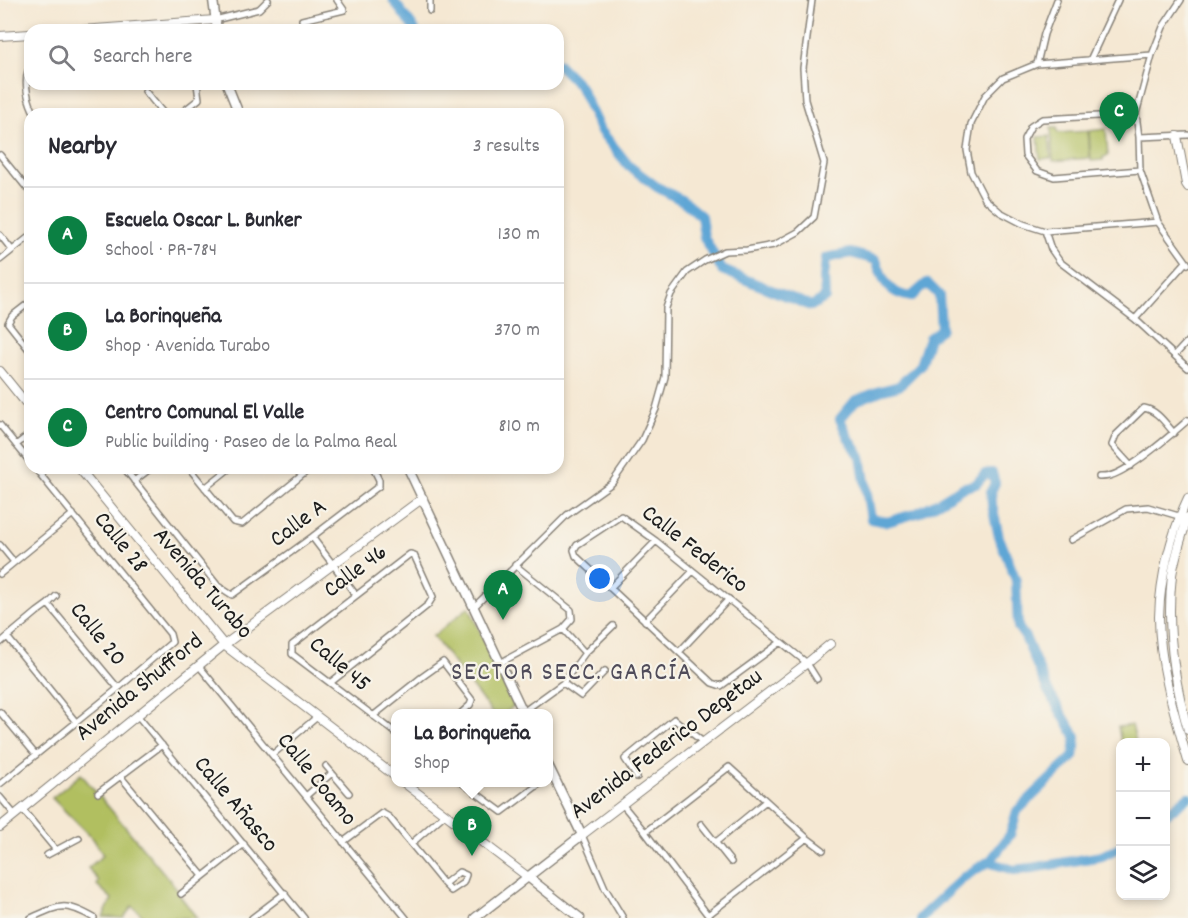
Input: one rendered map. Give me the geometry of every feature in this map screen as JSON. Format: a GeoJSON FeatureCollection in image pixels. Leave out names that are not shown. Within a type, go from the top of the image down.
{"type":"FeatureCollection","features":[{"type":"Feature","properties":{"kind":"main road"},"geometry":{"type":"LineString","coordinates":[[213,0],[216,24]]}},
{"type":"Feature","properties":{"kind":"main road"},"geometry":{"type":"LineString","coordinates":[[229,90],[237,108]]}},
{"type":"Feature","properties":{"kind":"main road"},"geometry":{"type":"LineString","coordinates":[[411,474],[521,709]]}},
{"type":"Feature","properties":{"kind":"main road"},"geometry":{"type":"LineString","coordinates":[[553,778],[582,835]]}},
{"type":"Feature","properties":{"kind":"main road","name":"Avenida Federico Degetau"},"geometry":{"type":"LineString","coordinates":[[475,918],[582,835]]}},
{"type":"Feature","properties":{"kind":"main road"},"geometry":{"type":"LineString","coordinates":[[528,877],[580,918]]}},
{"type":"Feature","properties":{"kind":"street"},"geometry":{"type":"LineString","coordinates":[[162,24],[215,20],[259,9],[268,0]]}},
{"type":"Feature","properties":{"kind":"street"},"geometry":{"type":"LineString","coordinates":[[302,20],[344,10],[337,0]]}},
{"type":"Feature","properties":{"kind":"street"},"geometry":{"type":"LineString","coordinates":[[430,0],[430,11]]}},
{"type":"Feature","properties":{"kind":"street"},"geometry":{"type":"LineString","coordinates":[[474,607],[567,515],[612,483],[642,440],[656,409],[664,377],[666,308],[671,294],[687,272],[725,251],[774,245],[798,232],[814,217],[824,163],[806,99],[803,68],[812,0]]}},
{"type":"Feature","properties":{"kind":"street"},"geometry":{"type":"LineString","coordinates":[[1037,64],[1044,34],[1057,0]]}},
{"type":"Feature","properties":{"kind":"street"},"geometry":{"type":"LineString","coordinates":[[1090,60],[1119,0]]}},
{"type":"Feature","properties":{"kind":"street"},"geometry":{"type":"LineString","coordinates":[[1135,319],[1187,263],[1158,222],[1140,170],[1136,114],[1152,55],[1163,27],[1181,0]]}},
{"type":"Feature","properties":{"kind":"street"},"geometry":{"type":"LineString","coordinates":[[0,36],[24,34]]}},
{"type":"Feature","properties":{"kind":"street"},"geometry":{"type":"LineString","coordinates":[[1152,55],[1037,64],[1003,78],[985,96],[971,124],[967,150],[971,172],[985,199],[1000,212],[1023,224],[1045,231],[1158,222]]}},
{"type":"Feature","properties":{"kind":"street"},"geometry":{"type":"LineString","coordinates":[[28,90],[32,108]]}},
{"type":"Feature","properties":{"kind":"street"},"geometry":{"type":"LineString","coordinates":[[188,108],[199,99],[198,90]]}},
{"type":"Feature","properties":{"kind":"street"},"geometry":{"type":"LineString","coordinates":[[145,92],[159,108]]}},
{"type":"Feature","properties":{"kind":"street"},"geometry":{"type":"LineString","coordinates":[[1136,114],[1042,119],[1031,126],[1024,139],[1025,155],[1037,171],[1054,177],[1140,170]]}},
{"type":"Feature","properties":{"kind":"street"},"geometry":{"type":"LineString","coordinates":[[1139,137],[1188,135]]}},
{"type":"Feature","properties":{"kind":"street"},"geometry":{"type":"LineString","coordinates":[[1177,136],[1188,187]]}},
{"type":"Feature","properties":{"kind":"street"},"geometry":{"type":"LineString","coordinates":[[0,155],[24,185]]}},
{"type":"Feature","properties":{"kind":"street"},"geometry":{"type":"LineString","coordinates":[[1045,231],[1051,249],[1060,262],[1135,319],[1188,368]]}},
{"type":"Feature","properties":{"kind":"street"},"geometry":{"type":"LineString","coordinates":[[0,235],[12,250]]}},
{"type":"Feature","properties":{"kind":"street"},"geometry":{"type":"LineString","coordinates":[[0,260],[24,241]]}},
{"type":"Feature","properties":{"kind":"street"},"geometry":{"type":"LineString","coordinates":[[24,307],[12,316],[8,323],[24,343]]}},
{"type":"Feature","properties":{"kind":"street"},"geometry":{"type":"LineString","coordinates":[[1175,355],[1188,341]]}},
{"type":"Feature","properties":{"kind":"street"},"geometry":{"type":"LineString","coordinates":[[0,371],[24,401]]}},
{"type":"Feature","properties":{"kind":"street"},"geometry":{"type":"LineString","coordinates":[[1131,466],[1112,445],[1116,435],[1144,408],[1150,409],[1159,416],[1174,433]]}},
{"type":"Feature","properties":{"kind":"street"},"geometry":{"type":"LineString","coordinates":[[1099,477],[1111,476],[1131,466],[1188,420]]}},
{"type":"Feature","properties":{"kind":"street"},"geometry":{"type":"LineString","coordinates":[[0,425],[24,455]]}},
{"type":"Feature","properties":{"kind":"street"},"geometry":{"type":"LineString","coordinates":[[16,445],[24,439]]}},
{"type":"Feature","properties":{"kind":"street","name":"Calle 28"},"geometry":{"type":"LineString","coordinates":[[40,474],[170,634],[172,642],[118,688]]}},
{"type":"Feature","properties":{"kind":"street","name":"Avenida Turabo"},"geometry":{"type":"LineString","coordinates":[[84,474],[225,645],[391,773]]}},
{"type":"Feature","properties":{"kind":"street"},"geometry":{"type":"LineString","coordinates":[[129,474],[134,481],[143,474]]}},
{"type":"Feature","properties":{"kind":"street"},"geometry":{"type":"LineString","coordinates":[[194,474],[234,522],[242,524],[304,474]]}},
{"type":"Feature","properties":{"kind":"street"},"geometry":{"type":"LineString","coordinates":[[206,488],[223,474]]}},
{"type":"Feature","properties":{"kind":"street","name":"Calle A"},"geometry":{"type":"LineString","coordinates":[[134,481],[218,586],[232,595],[379,486],[376,474]]}},
{"type":"Feature","properties":{"kind":"street","name":"Avenida Shufford"},"geometry":{"type":"LineString","coordinates":[[0,827],[225,645],[423,498]]}},
{"type":"Feature","properties":{"kind":"street"},"geometry":{"type":"LineString","coordinates":[[1188,498],[1173,574],[1170,614],[1174,670],[1188,730]]}},
{"type":"Feature","properties":{"kind":"street"},"geometry":{"type":"LineString","coordinates":[[1071,540],[1126,509],[1148,507],[1185,517]]}},
{"type":"Feature","properties":{"kind":"street"},"geometry":{"type":"LineString","coordinates":[[0,574],[73,514]]}},
{"type":"Feature","properties":{"kind":"street","name":"Calle Federico"},"geometry":{"type":"LineString","coordinates":[[781,642],[722,686],[712,683],[576,556],[574,550],[576,545],[621,516],[656,541],[807,663],[817,679]]}},
{"type":"Feature","properties":{"kind":"street"},"geometry":{"type":"LineString","coordinates":[[1185,517],[1165,567],[1159,620],[1170,697],[1188,761]]}},
{"type":"Feature","properties":{"kind":"street"},"geometry":{"type":"LineString","coordinates":[[312,537],[356,595]]}},
{"type":"Feature","properties":{"kind":"street"},"geometry":{"type":"LineString","coordinates":[[610,588],[656,541]]}},
{"type":"Feature","properties":{"kind":"street"},"geometry":{"type":"LineString","coordinates":[[0,545],[14,562]]}},
{"type":"Feature","properties":{"kind":"street","name":"Calle 46"},"geometry":{"type":"LineString","coordinates":[[292,645],[410,554],[414,555],[433,597],[428,605],[330,683]]}},
{"type":"Feature","properties":{"kind":"street"},"geometry":{"type":"LineString","coordinates":[[500,663],[562,629],[572,619],[572,609],[515,565]]}},
{"type":"Feature","properties":{"kind":"street"},"geometry":{"type":"LineString","coordinates":[[645,621],[693,571]]}},
{"type":"Feature","properties":{"kind":"street"},"geometry":{"type":"LineString","coordinates":[[0,643],[56,596]]}},
{"type":"Feature","properties":{"kind":"street"},"geometry":{"type":"LineString","coordinates":[[679,651],[729,599]]}},
{"type":"Feature","properties":{"kind":"street","name":"Calle 20"},"geometry":{"type":"LineString","coordinates":[[48,604],[118,688]]}},
{"type":"Feature","properties":{"kind":"street"},"geometry":{"type":"LineString","coordinates":[[528,709],[563,683],[585,653],[613,626]]}},
{"type":"Feature","properties":{"kind":"street"},"geometry":{"type":"LineString","coordinates":[[562,629],[585,653]]}},
{"type":"Feature","properties":{"kind":"street"},"geometry":{"type":"LineString","coordinates":[[8,638],[76,722]]}},
{"type":"Feature","properties":{"kind":"street","name":"Avenida Federico Degetau"},"geometry":{"type":"LineString","coordinates":[[582,835],[830,644]]}},
{"type":"Feature","properties":{"kind":"street","name":"Calle 45"},"geometry":{"type":"LineString","coordinates":[[292,645],[292,654],[391,729]]}},
{"type":"Feature","properties":{"kind":"street"},"geometry":{"type":"LineString","coordinates":[[373,716],[443,662],[472,700],[466,709]]}},
{"type":"Feature","properties":{"kind":"street","name":"Calle Coamo"},"geometry":{"type":"LineString","coordinates":[[199,666],[406,918]]}},
{"type":"Feature","properties":{"kind":"street"},"geometry":{"type":"LineString","coordinates":[[563,683],[580,696],[604,670]]}},
{"type":"Feature","properties":{"kind":"street"},"geometry":{"type":"LineString","coordinates":[[0,784],[118,688]]}},
{"type":"Feature","properties":{"kind":"street"},"geometry":{"type":"LineString","coordinates":[[0,712],[36,755]]}},
{"type":"Feature","properties":{"kind":"street","name":"Calle Añasco"},"geometry":{"type":"LineString","coordinates":[[137,715],[304,918]]}},
{"type":"Feature","properties":{"kind":"street"},"geometry":{"type":"LineString","coordinates":[[272,755],[317,717]]}},
{"type":"Feature","properties":{"kind":"street"},"geometry":{"type":"LineString","coordinates":[[638,777],[625,759],[674,719],[703,742]]}},
{"type":"Feature","properties":{"kind":"street"},"geometry":{"type":"LineString","coordinates":[[98,793],[162,745]]}},
{"type":"Feature","properties":{"kind":"street"},"geometry":{"type":"LineString","coordinates":[[326,766],[349,793]]}},
{"type":"Feature","properties":{"kind":"street"},"geometry":{"type":"LineString","coordinates":[[645,832],[729,767],[823,850]]}},
{"type":"Feature","properties":{"kind":"street"},"geometry":{"type":"LineString","coordinates":[[306,796],[332,773]]}},
{"type":"Feature","properties":{"kind":"street"},"geometry":{"type":"LineString","coordinates":[[121,777],[203,876]]}},
{"type":"Feature","properties":{"kind":"street"},"geometry":{"type":"LineString","coordinates":[[408,787],[528,877]]}},
{"type":"Feature","properties":{"kind":"street"},"geometry":{"type":"LineString","coordinates":[[467,787],[502,812],[536,787]]}},
{"type":"Feature","properties":{"kind":"street"},"geometry":{"type":"LineString","coordinates":[[0,797],[15,815]]}},
{"type":"Feature","properties":{"kind":"street"},"geometry":{"type":"LineString","coordinates":[[716,842],[766,801]]}},
{"type":"Feature","properties":{"kind":"street"},"geometry":{"type":"LineString","coordinates":[[621,804],[709,916],[807,838]]}},
{"type":"Feature","properties":{"kind":"street"},"geometry":{"type":"LineString","coordinates":[[22,809],[56,850]]}},
{"type":"Feature","properties":{"kind":"street"},"geometry":{"type":"LineString","coordinates":[[343,842],[382,813],[389,817],[412,843],[444,884]]}},
{"type":"Feature","properties":{"kind":"street"},"geometry":{"type":"LineString","coordinates":[[412,843],[445,814]]}},
{"type":"Feature","properties":{"kind":"street"},"geometry":{"type":"LineString","coordinates":[[701,824],[731,862]]}},
{"type":"Feature","properties":{"kind":"street"},"geometry":{"type":"LineString","coordinates":[[582,835],[605,888],[623,918]]}},
{"type":"Feature","properties":{"kind":"street"},"geometry":{"type":"LineString","coordinates":[[47,855],[79,838]]}},
{"type":"Feature","properties":{"kind":"street"},"geometry":{"type":"LineString","coordinates":[[181,894],[244,844]]}},
{"type":"Feature","properties":{"kind":"street"},"geometry":{"type":"LineString","coordinates":[[252,918],[285,893]]}},
{"type":"Feature","properties":{"kind":"street"},"geometry":{"type":"LineString","coordinates":[[31,918],[65,906],[78,909],[94,918]]}},
{"type":"Feature","properties":{"kind":"green space"},"geometry":{"type":"Polygon","coordinates":[[[1051,128],[1057,128],[1058,133],[1088,131],[1090,158],[1053,161],[1051,128]]]}},
{"type":"Feature","properties":{"kind":"green space"},"geometry":{"type":"Polygon","coordinates":[[[1106,129],[1108,156],[1103,157],[1103,160],[1091,161],[1089,131],[1106,129]]]}},
{"type":"Feature","properties":{"kind":"green space"},"geometry":{"type":"Polygon","coordinates":[[[1049,136],[1051,158],[1040,159],[1038,137],[1049,136]]]}},
{"type":"Feature","properties":{"kind":"green space"},"geometry":{"type":"Polygon","coordinates":[[[469,607],[514,706],[510,709],[489,709],[433,636],[469,607]]]}},
{"type":"Feature","properties":{"kind":"green space"},"geometry":{"type":"Polygon","coordinates":[[[1132,725],[1135,738],[1120,738],[1118,727],[1132,725]]]}},
{"type":"Feature","properties":{"kind":"green space"},"geometry":{"type":"Polygon","coordinates":[[[81,774],[179,891],[178,893],[197,918],[145,918],[132,906],[124,918],[103,917],[112,899],[97,885],[99,881],[88,868],[103,855],[94,840],[52,798],[81,774]]]}},
{"type":"Feature","properties":{"kind":"waterway"},"geometry":{"type":"LineString","coordinates":[[393,0],[411,24]]}},
{"type":"Feature","properties":{"kind":"waterway"},"geometry":{"type":"LineString","coordinates":[[564,70],[579,85],[600,130],[629,166],[657,187],[683,201],[701,216],[704,237],[722,270],[811,306],[825,298],[826,258],[851,253],[876,260],[887,285],[896,292],[911,297],[927,283],[939,295],[941,329],[929,338],[920,365],[899,386],[855,401],[840,419],[861,457],[871,519],[887,522],[917,513],[962,488],[976,484],[985,474],[992,473],[995,483],[991,491],[992,505],[999,537],[1016,580],[1018,627],[1025,637],[1048,691],[1076,737],[1074,756],[1017,811],[1010,835],[991,860],[964,877],[920,918]]}},
{"type":"Feature","properties":{"kind":"waterway"},"geometry":{"type":"LineString","coordinates":[[1170,811],[1188,797]]}},
{"type":"Feature","properties":{"kind":"waterway"},"geometry":{"type":"LineString","coordinates":[[988,862],[1014,870],[1102,856],[1116,849]]}},
{"type":"Feature","properties":{"kind":"place","name":"Centro Comunal El Valle"},"geometry":{"type":"Point","coordinates":[1119,142]}},
{"type":"Feature","properties":{"kind":"place","name":"Escuela Oscar L. Bunker"},"geometry":{"type":"Point","coordinates":[503,620]}},
{"type":"Feature","properties":{"kind":"place","name":"La Borinqueña"},"geometry":{"type":"Point","coordinates":[472,856]}},
{"type":"Feature","properties":{"kind":"district","name":"SECTOR SECC. GARCÍA"},"geometry":{"type":"Point","coordinates":[572,673]}}]}
